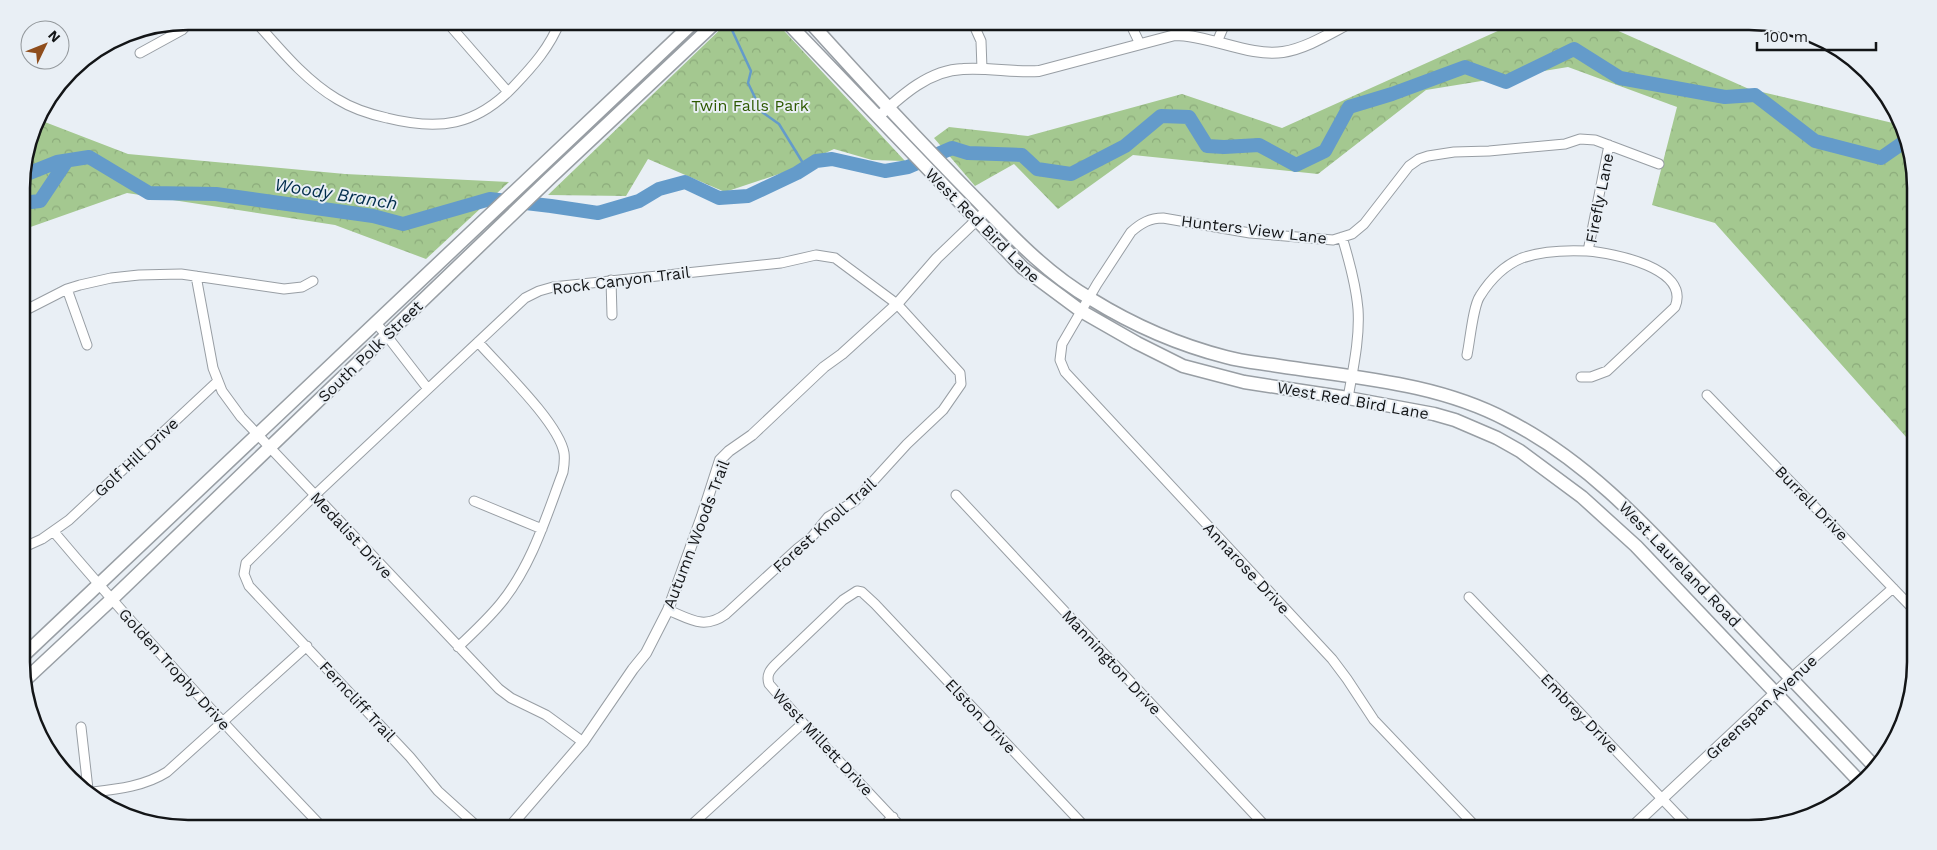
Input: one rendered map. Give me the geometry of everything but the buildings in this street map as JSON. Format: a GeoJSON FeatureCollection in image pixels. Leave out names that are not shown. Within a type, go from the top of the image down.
{"type":"FeatureCollection","features":[{"type":"Feature","properties":{"kind":"main road","name":"South Polk Street"},"geometry":{"type":"LineString","coordinates":[[30,649],[685,30]]}},
{"type":"Feature","properties":{"kind":"main road","name":"South Polk Street"},"geometry":{"type":"LineString","coordinates":[[31,675],[112,600],[270,446],[707,30]]}},
{"type":"Feature","properties":{"kind":"main road","name":"West Red Bird Lane"},"geometry":{"type":"LineString","coordinates":[[795,30],[1023,268],[1081,311],[1183,366],[1244,382],[1405,408],[1455,420]]}},
{"type":"Feature","properties":{"kind":"main road","name":"West Red Bird Lane"},"geometry":{"type":"LineString","coordinates":[[817,30],[888,108],[1036,259],[1089,298],[1139,325],[1194,348],[1230,358],[1419,388],[1460,399]]}},
{"type":"Feature","properties":{"kind":"main road"},"geometry":{"type":"LineString","coordinates":[[1455,420],[1460,399]]}},
{"type":"Feature","properties":{"kind":"main road","name":"West Laureland Road"},"geometry":{"type":"LineString","coordinates":[[1460,399],[1508,420],[1550,446],[1596,482],[1651,531],[1870,762]]}},
{"type":"Feature","properties":{"kind":"main road","name":"West Laureland Road"},"geometry":{"type":"LineString","coordinates":[[1455,420],[1520,450],[1575,492],[1636,546],[1856,778]]}},
{"type":"Feature","properties":{"kind":"main road"},"geometry":{"type":"LineString","coordinates":[[1636,546],[1651,531]]}},
{"type":"Feature","properties":{"kind":"street"},"geometry":{"type":"LineString","coordinates":[[140,53],[182,30]]}},
{"type":"Feature","properties":{"kind":"street"},"geometry":{"type":"LineString","coordinates":[[263,30],[319,87],[337,99],[364,113],[420,125],[450,124],[482,112],[508,92],[537,61],[556,30]]}},
{"type":"Feature","properties":{"kind":"street"},"geometry":{"type":"LineString","coordinates":[[454,30],[508,92]]}},
{"type":"Feature","properties":{"kind":"street"},"geometry":{"type":"LineString","coordinates":[[976,30],[981,41],[982,69]]}},
{"type":"Feature","properties":{"kind":"street"},"geometry":{"type":"LineString","coordinates":[[1133,30],[1140,44]]}},
{"type":"Feature","properties":{"kind":"street"},"geometry":{"type":"LineString","coordinates":[[1217,42],[1222,30]]}},
{"type":"Feature","properties":{"kind":"street"},"geometry":{"type":"LineString","coordinates":[[878,117],[918,84],[934,76],[959,69],[1016,72],[1039,71],[1175,35],[1198,37],[1264,52],[1282,52],[1309,44],[1336,30]]}},
{"type":"Feature","properties":{"kind":"street","name":"Hunters View Lane"},"geometry":{"type":"LineString","coordinates":[[1089,298],[1131,232],[1137,226],[1150,219],[1163,218],[1250,233],[1333,240],[1352,234],[1364,224],[1409,166],[1420,159],[1454,152],[1489,151],[1565,144],[1580,139],[1596,140],[1659,164]]}},
{"type":"Feature","properties":{"kind":"street","name":"Firefly Lane"},"geometry":{"type":"LineString","coordinates":[[1588,251],[1609,145]]}},
{"type":"Feature","properties":{"kind":"street","name":"Autumn Woods Trail"},"geometry":{"type":"LineString","coordinates":[[516,820],[583,742],[646,653],[668,610],[720,460],[729,451],[752,435],[824,367],[842,354],[898,304],[937,258],[987,210]]}},
{"type":"Feature","properties":{"kind":"street"},"geometry":{"type":"LineString","coordinates":[[1342,236],[1350,264],[1358,308],[1357,333],[1348,398]]}},
{"type":"Feature","properties":{"kind":"street"},"geometry":{"type":"LineString","coordinates":[[1467,356],[1478,297],[1500,271],[1520,259],[1554,251],[1588,251],[1640,263],[1662,272],[1674,287],[1678,300],[1670,313],[1607,371],[1591,377],[1581,377]]}},
{"type":"Feature","properties":{"kind":"street","name":"Rock Canyon Trail"},"geometry":{"type":"LineString","coordinates":[[244,568],[249,558],[525,298],[531,294],[553,287],[781,263],[816,255],[827,256],[835,258],[850,267],[898,304],[949,360]]}},
{"type":"Feature","properties":{"kind":"street"},"geometry":{"type":"LineString","coordinates":[[30,308],[68,289],[96,281],[139,275],[181,274],[284,289],[302,287],[314,281]]}},
{"type":"Feature","properties":{"kind":"street","name":"Medalist Drive"},"geometry":{"type":"LineString","coordinates":[[196,276],[209,355],[218,381],[231,404],[458,647],[499,688],[511,698],[551,718],[583,742]]}},
{"type":"Feature","properties":{"kind":"street"},"geometry":{"type":"LineString","coordinates":[[611,280],[612,315]]}},
{"type":"Feature","properties":{"kind":"street"},"geometry":{"type":"LineString","coordinates":[[68,289],[87,345]]}},
{"type":"Feature","properties":{"kind":"street","name":"Annarose Drive"},"geometry":{"type":"LineString","coordinates":[[1089,298],[1062,344],[1060,360],[1065,372],[1332,659],[1374,720],[1469,820]]}},
{"type":"Feature","properties":{"kind":"street"},"geometry":{"type":"LineString","coordinates":[[375,322],[428,389]]}},
{"type":"Feature","properties":{"kind":"street"},"geometry":{"type":"LineString","coordinates":[[458,647],[502,602],[523,570],[542,529],[565,463],[561,444],[546,418],[478,342]]}},
{"type":"Feature","properties":{"kind":"street","name":"Forest Knoll Trail"},"geometry":{"type":"LineString","coordinates":[[668,610],[702,624],[716,621],[811,538],[828,517],[856,501],[907,444],[943,410],[957,392],[961,384],[960,373],[949,360]]}},
{"type":"Feature","properties":{"kind":"street","name":"Golf Hill Drive"},"geometry":{"type":"LineString","coordinates":[[54,532],[218,381]]}},
{"type":"Feature","properties":{"kind":"street","name":"Burrell Drive"},"geometry":{"type":"LineString","coordinates":[[1708,394],[1907,603]]}},
{"type":"Feature","properties":{"kind":"street","name":"Mannington Drive"},"geometry":{"type":"LineString","coordinates":[[956,495],[1261,820]]}},
{"type":"Feature","properties":{"kind":"street"},"geometry":{"type":"LineString","coordinates":[[474,501],[542,529]]}},
{"type":"Feature","properties":{"kind":"street"},"geometry":{"type":"LineString","coordinates":[[30,544],[54,532]]}},
{"type":"Feature","properties":{"kind":"street","name":"Golden Trophy Drive"},"geometry":{"type":"LineString","coordinates":[[54,532],[112,600],[221,721],[315,820]]}},
{"type":"Feature","properties":{"kind":"street","name":"Ferncliff Trail"},"geometry":{"type":"LineString","coordinates":[[244,568],[244,574],[249,586],[410,757],[438,791],[470,820]]}},
{"type":"Feature","properties":{"kind":"street","name":"Greenspan Avenue"},"geometry":{"type":"LineString","coordinates":[[1640,820],[1790,678],[1892,588]]}},
{"type":"Feature","properties":{"kind":"street","name":"Elston Drive"},"geometry":{"type":"LineString","coordinates":[[768,675],[776,664],[851,594],[857,591],[862,592],[1079,820]]}},
{"type":"Feature","properties":{"kind":"street","name":"Embrey Drive"},"geometry":{"type":"LineString","coordinates":[[1469,597],[1682,820]]}},
{"type":"Feature","properties":{"kind":"street"},"geometry":{"type":"LineString","coordinates":[[98,791],[126,788],[159,777],[185,757],[221,721],[307,646]]}},
{"type":"Feature","properties":{"kind":"street","name":"West Millett Drive"},"geometry":{"type":"LineString","coordinates":[[768,675],[768,684],[802,723],[896,820]]}},
{"type":"Feature","properties":{"kind":"street"},"geometry":{"type":"LineString","coordinates":[[697,820],[802,723]]}},
{"type":"Feature","properties":{"kind":"street"},"geometry":{"type":"LineString","coordinates":[[81,727],[87,783]]}},
{"type":"Feature","properties":{"kind":"street"},"geometry":{"type":"LineString","coordinates":[[890,820],[893,817]]}},
{"type":"Feature","properties":{"kind":"green space","name":"Twin Falls Park"},"geometry":{"type":"Polygon","coordinates":[[[720,30],[783,30],[905,161],[872,160],[834,149],[785,172],[725,192],[648,159],[626,196],[548,195],[720,30]]]}},
{"type":"Feature","properties":{"kind":"green space"},"geometry":{"type":"Polygon","coordinates":[[[1500,30],[1616,30],[1749,89],[1893,123],[1902,147],[1906,167],[1907,188],[1907,438],[1715,223],[1652,205],[1677,107],[1568,67],[1426,90],[1318,174],[1133,155],[1058,209],[1014,164],[975,186],[934,138],[949,127],[1028,136],[1182,94],[1282,128],[1500,30]]]}},
{"type":"Feature","properties":{"kind":"green space"},"geometry":{"type":"Polygon","coordinates":[[[44,122],[128,154],[345,174],[509,182],[426,259],[335,225],[127,193],[30,227],[31,167],[35,147],[44,122]]]}},
{"type":"Feature","properties":{"kind":"waterway"},"geometry":{"type":"LineString","coordinates":[[732,30],[751,71],[748,83],[762,112],[779,124],[806,168]]}},
{"type":"Feature","properties":{"kind":"waterway","name":"Woody Branch"},"geometry":{"type":"LineString","coordinates":[[30,173],[57,162],[89,157],[149,193],[216,194],[373,216],[403,224],[490,199],[598,213],[639,201],[659,189],[685,182],[719,198],[748,196],[797,173],[816,161],[832,159],[885,171],[908,167],[952,148],[968,153],[1022,155],[1037,169],[1071,174],[1125,146],[1161,116],[1189,117],[1207,146],[1259,145],[1296,165],[1325,151],[1349,107],[1392,94],[1465,67],[1506,82],[1574,49],[1620,78],[1725,97],[1755,95],[1815,141],[1881,158],[1901,144]]}},
{"type":"Feature","properties":{"kind":"waterway","name":"Woody Branch"},"geometry":{"type":"LineString","coordinates":[[30,202],[40,201],[66,162]]}}]}
